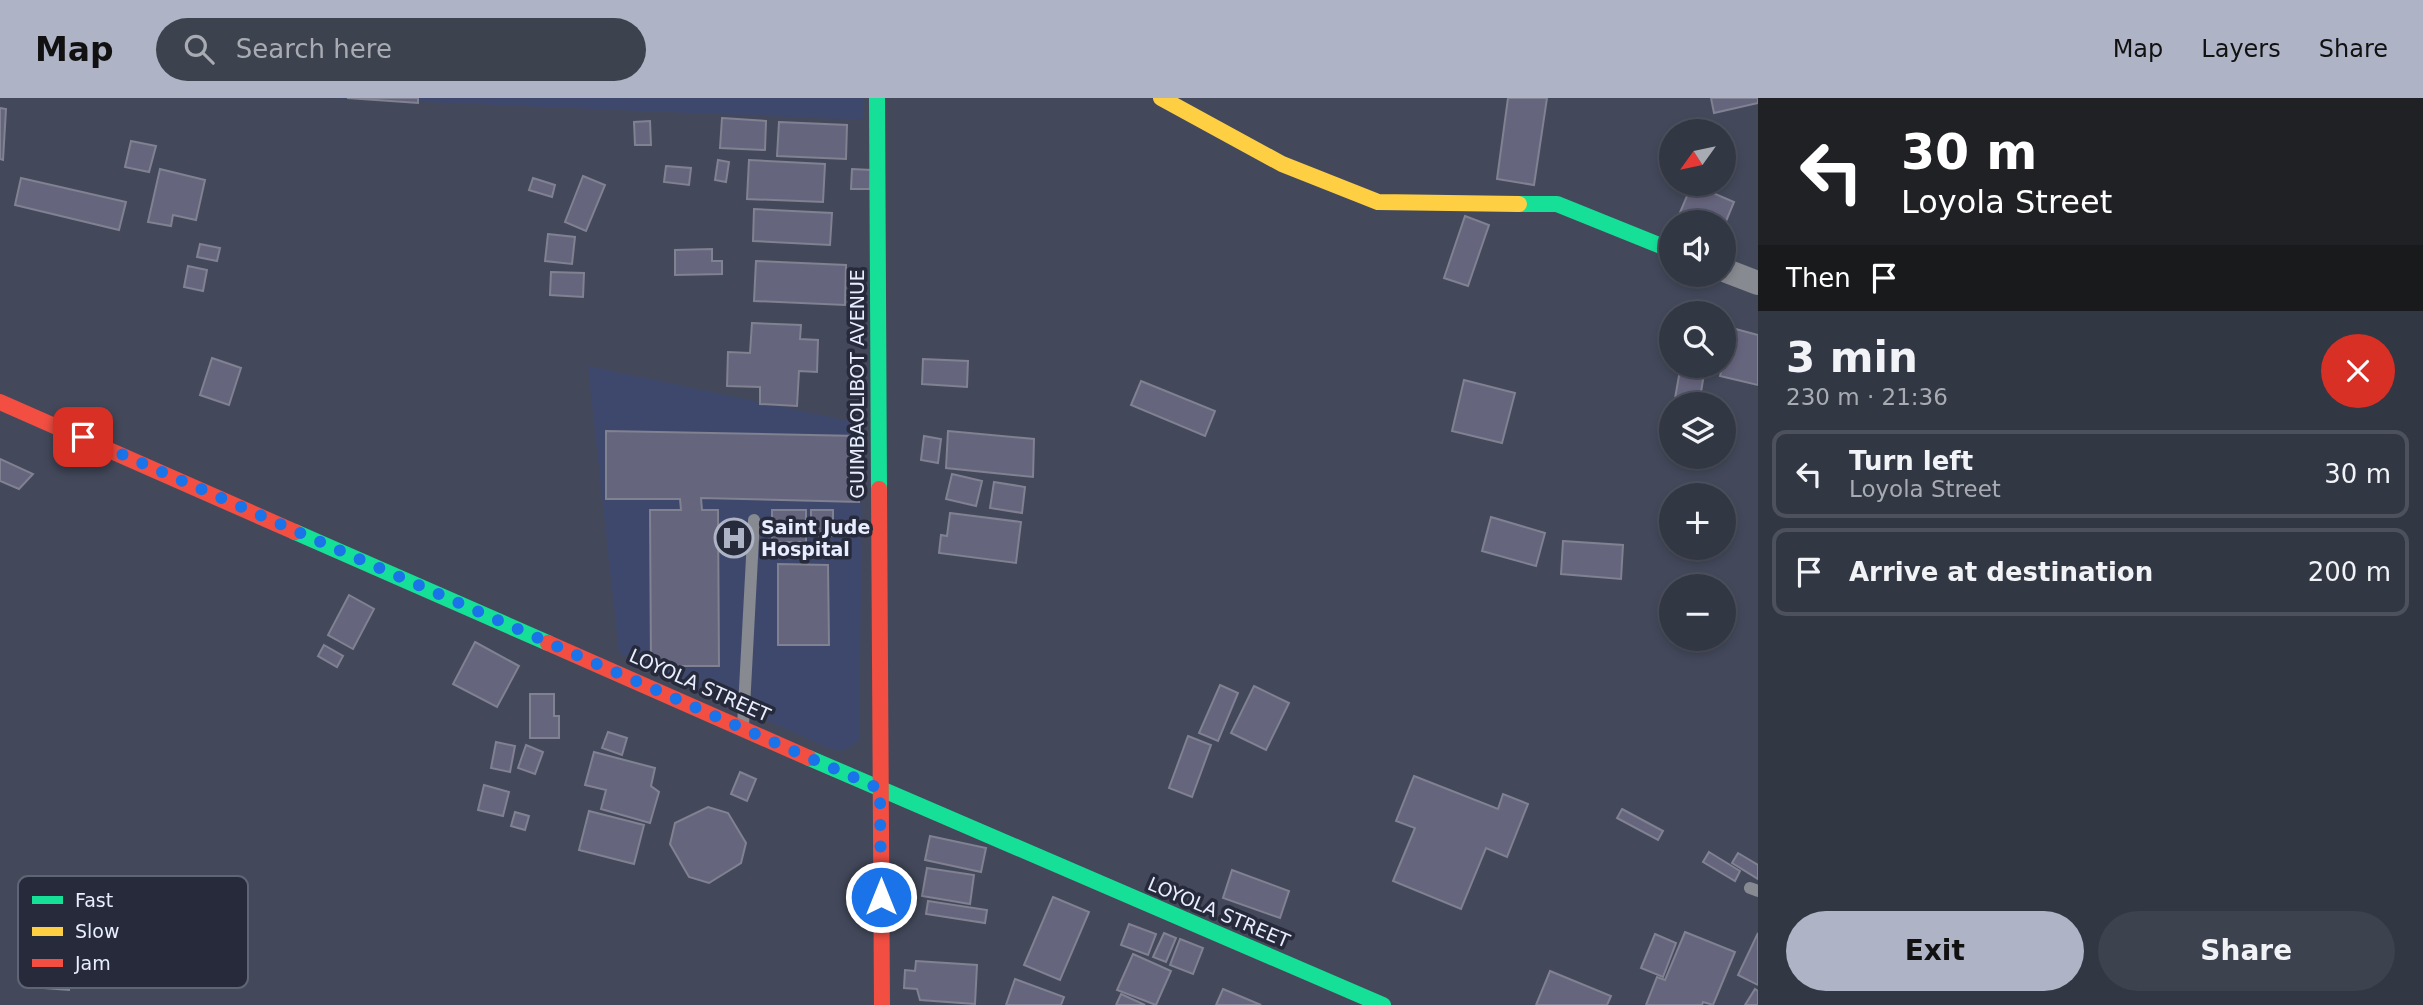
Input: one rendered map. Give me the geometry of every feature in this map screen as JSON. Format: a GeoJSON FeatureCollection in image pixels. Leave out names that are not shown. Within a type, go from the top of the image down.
{"type":"FeatureCollection","features":[{"type":"Feature","properties":{"kind":"street","name":"GUIMBAOLIBOT AVENUE"},"geometry":{"type":"LineString","coordinates":[[877,98],[882,1005]]}},
{"type":"Feature","properties":{"kind":"street"},"geometry":{"type":"LineString","coordinates":[[1161,98],[1282,164],[1378,202],[1557,204],[1659,245]]}},
{"type":"Feature","properties":{"kind":"street"},"geometry":{"type":"LineString","coordinates":[[1736,275],[1758,283]]}},
{"type":"Feature","properties":{"kind":"street","name":"LOYOLA STREET"},"geometry":{"type":"LineString","coordinates":[[0,402],[880,789],[1383,1005]]}},
{"type":"Feature","properties":{"kind":"lane"},"geometry":{"type":"LineString","coordinates":[[743,727],[754,520]]}},
{"type":"Feature","properties":{"kind":"shaded area"},"geometry":{"type":"Polygon","coordinates":[[[328,98],[864,98],[864,120],[328,98]]]}},
{"type":"Feature","properties":{"kind":"shaded area","name":"Saint Jude Hospital"},"geometry":{"type":"Polygon","coordinates":[[[588,366],[863,424],[859,740],[851,747],[840,751],[826,747],[619,653],[588,366]]]}},
{"type":"Feature","properties":{"kind":"building"},"geometry":{"type":"Polygon","coordinates":[[[347,98],[418,98],[418,103],[347,98]]]}},
{"type":"Feature","properties":{"kind":"building"},"geometry":{"type":"Polygon","coordinates":[[[1508,98],[1547,98],[1534,185],[1497,179],[1508,98]]]}},
{"type":"Feature","properties":{"kind":"building"},"geometry":{"type":"Polygon","coordinates":[[[1711,98],[1758,98],[1758,103],[1714,113],[1711,98]]]}},
{"type":"Feature","properties":{"kind":"building"},"geometry":{"type":"Polygon","coordinates":[[[0,108],[6,109],[3,160],[0,159],[0,108]]]}},
{"type":"Feature","properties":{"kind":"building"},"geometry":{"type":"Polygon","coordinates":[[[722,118],[766,121],[765,150],[720,148],[722,118]]]}},
{"type":"Feature","properties":{"kind":"building"},"geometry":{"type":"Polygon","coordinates":[[[650,121],[651,145],[635,145],[634,122],[650,121]]]}},
{"type":"Feature","properties":{"kind":"building"},"geometry":{"type":"Polygon","coordinates":[[[779,122],[847,125],[846,159],[777,156],[779,122]]]}},
{"type":"Feature","properties":{"kind":"building"},"geometry":{"type":"Polygon","coordinates":[[[131,141],[156,146],[149,172],[125,167],[131,141]]]}},
{"type":"Feature","properties":{"kind":"building"},"geometry":{"type":"Polygon","coordinates":[[[718,160],[729,162],[726,182],[715,180],[718,160]]]}},
{"type":"Feature","properties":{"kind":"building"},"geometry":{"type":"Polygon","coordinates":[[[749,160],[825,164],[823,202],[747,199],[749,160]]]}},
{"type":"Feature","properties":{"kind":"building"},"geometry":{"type":"Polygon","coordinates":[[[666,166],[691,168],[689,185],[664,182],[666,166]]]}},
{"type":"Feature","properties":{"kind":"building"},"geometry":{"type":"Polygon","coordinates":[[[160,169],[205,180],[196,220],[173,215],[171,226],[148,222],[160,169]]]}},
{"type":"Feature","properties":{"kind":"building"},"geometry":{"type":"Polygon","coordinates":[[[852,169],[871,170],[870,189],[851,189],[852,169]]]}},
{"type":"Feature","properties":{"kind":"building"},"geometry":{"type":"Polygon","coordinates":[[[583,176],[605,185],[586,231],[565,222],[583,176]]]}},
{"type":"Feature","properties":{"kind":"building"},"geometry":{"type":"Polygon","coordinates":[[[21,178],[126,202],[119,230],[15,205],[21,178]]]}},
{"type":"Feature","properties":{"kind":"building"},"geometry":{"type":"Polygon","coordinates":[[[533,178],[555,185],[552,197],[529,190],[533,178]]]}},
{"type":"Feature","properties":{"kind":"building"},"geometry":{"type":"Polygon","coordinates":[[[1687,196],[1720,196],[1734,202],[1731,210],[1681,210],[1687,196]]]}},
{"type":"Feature","properties":{"kind":"building"},"geometry":{"type":"Polygon","coordinates":[[[754,209],[832,213],[830,245],[753,241],[754,209]]]}},
{"type":"Feature","properties":{"kind":"building"},"geometry":{"type":"Polygon","coordinates":[[[1465,216],[1489,225],[1468,286],[1444,278],[1465,216]]]}},
{"type":"Feature","properties":{"kind":"building"},"geometry":{"type":"Polygon","coordinates":[[[548,234],[575,237],[572,264],[545,261],[548,234]]]}},
{"type":"Feature","properties":{"kind":"building"},"geometry":{"type":"Polygon","coordinates":[[[200,244],[220,248],[217,261],[197,257],[200,244]]]}},
{"type":"Feature","properties":{"kind":"building"},"geometry":{"type":"Polygon","coordinates":[[[712,249],[712,261],[722,261],[722,274],[675,275],[675,250],[712,249]]]}},
{"type":"Feature","properties":{"kind":"building"},"geometry":{"type":"Polygon","coordinates":[[[756,261],[846,265],[845,305],[754,301],[756,261]]]}},
{"type":"Feature","properties":{"kind":"building"},"geometry":{"type":"Polygon","coordinates":[[[188,266],[207,270],[203,291],[184,287],[188,266]]]}},
{"type":"Feature","properties":{"kind":"building"},"geometry":{"type":"Polygon","coordinates":[[[551,272],[584,273],[583,297],[550,295],[551,272]]]}},
{"type":"Feature","properties":{"kind":"building"},"geometry":{"type":"Polygon","coordinates":[[[752,323],[801,325],[800,339],[818,340],[817,372],[799,371],[797,406],[760,404],[760,387],[727,386],[728,352],[750,353],[752,323]]]}},
{"type":"Feature","properties":{"kind":"building"},"geometry":{"type":"Polygon","coordinates":[[[1736,329],[1758,335],[1758,385],[1728,378],[1736,378],[1736,329]]]}},
{"type":"Feature","properties":{"kind":"building"},"geometry":{"type":"Polygon","coordinates":[[[212,358],[241,368],[229,405],[200,395],[212,358]]]}},
{"type":"Feature","properties":{"kind":"building"},"geometry":{"type":"Polygon","coordinates":[[[923,359],[968,361],[967,387],[922,384],[923,359]]]}},
{"type":"Feature","properties":{"kind":"building"},"geometry":{"type":"Polygon","coordinates":[[[1679,378],[1703,378],[1701,392],[1676,392],[1679,378]]]}},
{"type":"Feature","properties":{"kind":"building"},"geometry":{"type":"Polygon","coordinates":[[[1464,380],[1515,393],[1502,443],[1452,431],[1464,380]]]}},
{"type":"Feature","properties":{"kind":"building"},"geometry":{"type":"Polygon","coordinates":[[[1141,381],[1215,411],[1205,436],[1131,405],[1141,381]]]}},
{"type":"Feature","properties":{"kind":"building"},"geometry":{"type":"Polygon","coordinates":[[[606,431],[859,436],[859,502],[701,498],[702,510],[718,510],[719,666],[651,666],[650,510],[681,510],[680,499],[606,499],[606,431]]]}},
{"type":"Feature","properties":{"kind":"building"},"geometry":{"type":"Polygon","coordinates":[[[948,431],[1034,439],[1033,477],[946,468],[948,431]]]}},
{"type":"Feature","properties":{"kind":"building"},"geometry":{"type":"Polygon","coordinates":[[[924,436],[941,439],[938,463],[921,460],[924,436]]]}},
{"type":"Feature","properties":{"kind":"building"},"geometry":{"type":"Polygon","coordinates":[[[0,459],[33,474],[19,489],[0,481],[0,459]]]}},
{"type":"Feature","properties":{"kind":"building"},"geometry":{"type":"Polygon","coordinates":[[[952,474],[982,481],[976,506],[946,499],[952,474]]]}},
{"type":"Feature","properties":{"kind":"building"},"geometry":{"type":"Polygon","coordinates":[[[994,482],[1025,487],[1022,513],[990,508],[994,482]]]}},
{"type":"Feature","properties":{"kind":"building"},"geometry":{"type":"Polygon","coordinates":[[[772,510],[806,510],[806,542],[772,542],[772,510]]]}},
{"type":"Feature","properties":{"kind":"building"},"geometry":{"type":"Polygon","coordinates":[[[811,510],[833,510],[833,536],[811,536],[811,510]]]}},
{"type":"Feature","properties":{"kind":"building"},"geometry":{"type":"Polygon","coordinates":[[[950,513],[1021,522],[1016,563],[939,553],[941,535],[947,536],[950,513]]]}},
{"type":"Feature","properties":{"kind":"building"},"geometry":{"type":"Polygon","coordinates":[[[1491,517],[1545,533],[1536,566],[1482,551],[1491,517]]]}},
{"type":"Feature","properties":{"kind":"building"},"geometry":{"type":"Polygon","coordinates":[[[1563,541],[1623,545],[1621,579],[1561,574],[1563,541]]]}},
{"type":"Feature","properties":{"kind":"building"},"geometry":{"type":"Polygon","coordinates":[[[778,564],[828,565],[829,645],[778,645],[778,564]]]}},
{"type":"Feature","properties":{"kind":"building"},"geometry":{"type":"Polygon","coordinates":[[[349,595],[374,609],[353,649],[328,635],[349,595]]]}},
{"type":"Feature","properties":{"kind":"building"},"geometry":{"type":"Polygon","coordinates":[[[475,642],[519,666],[497,707],[453,684],[475,642]]]}},
{"type":"Feature","properties":{"kind":"building"},"geometry":{"type":"Polygon","coordinates":[[[324,645],[343,656],[337,667],[318,656],[324,645]]]}},
{"type":"Feature","properties":{"kind":"building"},"geometry":{"type":"Polygon","coordinates":[[[1220,685],[1238,693],[1218,741],[1199,733],[1220,685]]]}},
{"type":"Feature","properties":{"kind":"building"},"geometry":{"type":"Polygon","coordinates":[[[1254,686],[1289,703],[1266,750],[1231,733],[1254,686]]]}},
{"type":"Feature","properties":{"kind":"building"},"geometry":{"type":"Polygon","coordinates":[[[530,694],[554,694],[554,716],[559,716],[559,738],[530,738],[530,694]]]}},
{"type":"Feature","properties":{"kind":"building"},"geometry":{"type":"Polygon","coordinates":[[[608,732],[627,738],[622,755],[602,748],[608,732]]]}},
{"type":"Feature","properties":{"kind":"building"},"geometry":{"type":"Polygon","coordinates":[[[1188,736],[1211,745],[1192,797],[1169,788],[1188,736]]]}},
{"type":"Feature","properties":{"kind":"building"},"geometry":{"type":"Polygon","coordinates":[[[496,742],[515,746],[510,772],[491,768],[496,742]]]}},
{"type":"Feature","properties":{"kind":"building"},"geometry":{"type":"Polygon","coordinates":[[[526,745],[543,752],[535,774],[518,768],[526,745]]]}},
{"type":"Feature","properties":{"kind":"building"},"geometry":{"type":"Polygon","coordinates":[[[594,752],[655,768],[651,786],[659,792],[650,823],[601,809],[606,790],[585,785],[594,752]]]}},
{"type":"Feature","properties":{"kind":"building"},"geometry":{"type":"Polygon","coordinates":[[[740,772],[756,779],[747,801],[731,794],[740,772]]]}},
{"type":"Feature","properties":{"kind":"building"},"geometry":{"type":"Polygon","coordinates":[[[1414,776],[1498,809],[1503,794],[1528,804],[1507,857],[1486,848],[1461,909],[1393,881],[1415,828],[1396,821],[1414,776]]]}},
{"type":"Feature","properties":{"kind":"building"},"geometry":{"type":"Polygon","coordinates":[[[484,785],[509,792],[503,816],[478,810],[484,785]]]}},
{"type":"Feature","properties":{"kind":"building"},"geometry":{"type":"Polygon","coordinates":[[[708,807],[728,813],[746,843],[741,863],[709,883],[689,877],[670,844],[675,823],[708,807]]]}},
{"type":"Feature","properties":{"kind":"building"},"geometry":{"type":"Polygon","coordinates":[[[1622,809],[1663,831],[1658,840],[1617,818],[1622,809]]]}},
{"type":"Feature","properties":{"kind":"building"},"geometry":{"type":"Polygon","coordinates":[[[589,811],[644,825],[634,864],[579,850],[589,811]]]}},
{"type":"Feature","properties":{"kind":"building"},"geometry":{"type":"Polygon","coordinates":[[[515,812],[529,816],[525,830],[511,826],[515,812]]]}},
{"type":"Feature","properties":{"kind":"building"},"geometry":{"type":"Polygon","coordinates":[[[930,836],[986,848],[981,872],[925,860],[930,836]]]}},
{"type":"Feature","properties":{"kind":"building"},"geometry":{"type":"Polygon","coordinates":[[[1709,852],[1740,871],[1735,881],[1703,862],[1709,852]]]}},
{"type":"Feature","properties":{"kind":"building"},"geometry":{"type":"Polygon","coordinates":[[[1738,853],[1758,865],[1758,879],[1732,863],[1738,853]]]}},
{"type":"Feature","properties":{"kind":"building"},"geometry":{"type":"Polygon","coordinates":[[[927,868],[974,875],[970,904],[922,896],[927,868]]]}},
{"type":"Feature","properties":{"kind":"building"},"geometry":{"type":"Polygon","coordinates":[[[1232,870],[1289,891],[1280,918],[1223,898],[1232,870]]]}},
{"type":"Feature","properties":{"kind":"building"},"geometry":{"type":"Polygon","coordinates":[[[1053,897],[1089,912],[1060,980],[1024,965],[1053,897]]]}},
{"type":"Feature","properties":{"kind":"building"},"geometry":{"type":"Polygon","coordinates":[[[928,901],[987,910],[985,923],[926,914],[928,901]]]}},
{"type":"Feature","properties":{"kind":"building"},"geometry":{"type":"Polygon","coordinates":[[[1129,924],[1156,934],[1148,955],[1121,945],[1129,924]]]}},
{"type":"Feature","properties":{"kind":"building"},"geometry":{"type":"Polygon","coordinates":[[[1685,932],[1735,952],[1713,1005],[1703,1002],[1702,1005],[1646,1005],[1657,977],[1665,980],[1685,932]]]}},
{"type":"Feature","properties":{"kind":"building"},"geometry":{"type":"Polygon","coordinates":[[[1164,933],[1176,938],[1166,962],[1153,957],[1164,933]]]}},
{"type":"Feature","properties":{"kind":"building"},"geometry":{"type":"Polygon","coordinates":[[[1758,933],[1758,985],[1738,975],[1758,933]]]}},
{"type":"Feature","properties":{"kind":"building"},"geometry":{"type":"Polygon","coordinates":[[[1655,934],[1676,943],[1663,977],[1641,968],[1655,934]]]}},
{"type":"Feature","properties":{"kind":"building"},"geometry":{"type":"Polygon","coordinates":[[[1180,939],[1203,948],[1193,974],[1170,965],[1180,939]]]}},
{"type":"Feature","properties":{"kind":"building"},"geometry":{"type":"Polygon","coordinates":[[[1133,954],[1171,971],[1156,1005],[1117,990],[1133,954]]]}},
{"type":"Feature","properties":{"kind":"building"},"geometry":{"type":"Polygon","coordinates":[[[916,961],[977,965],[975,1004],[920,1000],[917,989],[904,988],[905,970],[915,971],[916,961]]]}},
{"type":"Feature","properties":{"kind":"building"},"geometry":{"type":"Polygon","coordinates":[[[1550,971],[1611,996],[1607,1005],[1536,1005],[1550,971]]]}},
{"type":"Feature","properties":{"kind":"building"},"geometry":{"type":"Polygon","coordinates":[[[1015,979],[1064,997],[1061,1005],[1006,1005],[1015,979]]]}},
{"type":"Feature","properties":{"kind":"building"},"geometry":{"type":"Polygon","coordinates":[[[1223,989],[1261,1005],[1216,1005],[1223,989]]]}},
{"type":"Feature","properties":{"kind":"building"},"geometry":{"type":"Polygon","coordinates":[[[1755,989],[1758,991],[1758,1005],[1745,1005],[1755,989]]]}},
{"type":"Feature","properties":{"kind":"building"},"geometry":{"type":"Polygon","coordinates":[[[1121,994],[1145,1005],[1116,1005],[1121,994]]]}},
{"type":"Feature","properties":{"kind":"traffic: fast"},"geometry":{"type":"LineString","coordinates":[[877,98],[879,489]]}},
{"type":"Feature","properties":{"kind":"traffic: fast"},"geometry":{"type":"LineString","coordinates":[[1519,204],[1557,204],[1659,245]]}},
{"type":"Feature","properties":{"kind":"traffic: fast"},"geometry":{"type":"LineString","coordinates":[[295,532],[548,643]]}},
{"type":"Feature","properties":{"kind":"traffic: fast"},"geometry":{"type":"LineString","coordinates":[[809,758],[1383,1005]]}},
{"type":"Feature","properties":{"kind":"traffic: slow"},"geometry":{"type":"LineString","coordinates":[[1161,98],[1282,164],[1378,202],[1519,204]]}},
{"type":"Feature","properties":{"kind":"traffic: jam"},"geometry":{"type":"LineString","coordinates":[[0,402],[295,532]]}},
{"type":"Feature","properties":{"kind":"traffic: jam"},"geometry":{"type":"LineString","coordinates":[[879,489],[882,1005]]}},
{"type":"Feature","properties":{"kind":"traffic: jam"},"geometry":{"type":"LineString","coordinates":[[548,643],[809,758]]}},
{"type":"Feature","properties":{"kind":"place","name":"Saint Jude Hospital"},"geometry":{"type":"Point","coordinates":[734,538]}},
{"type":"Feature","properties":{"kind":"route"},"geometry":{"type":"LineString","coordinates":[[83,437],[880,789],[881,897]]}}]}
